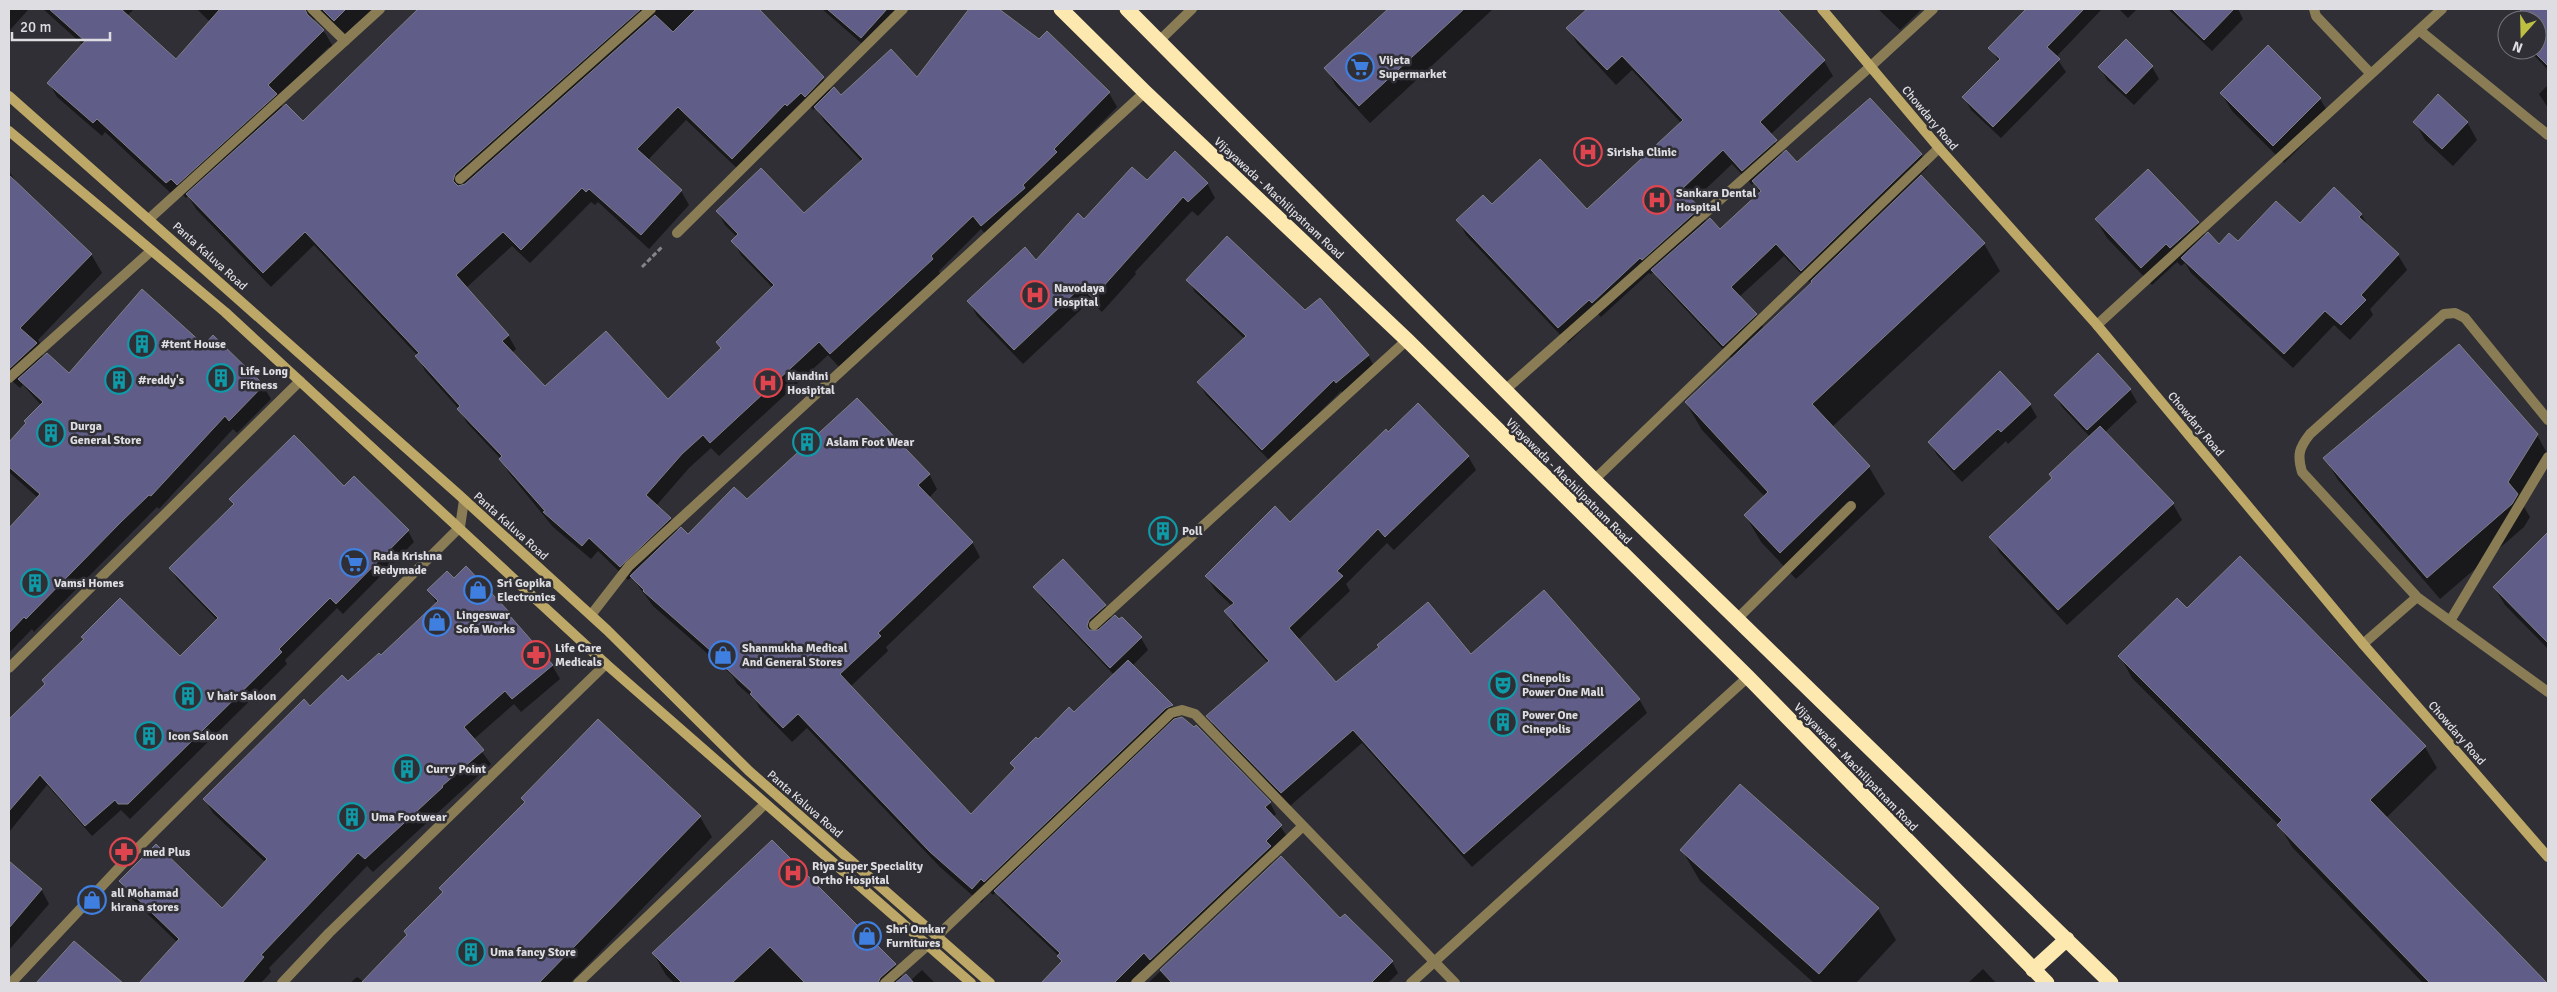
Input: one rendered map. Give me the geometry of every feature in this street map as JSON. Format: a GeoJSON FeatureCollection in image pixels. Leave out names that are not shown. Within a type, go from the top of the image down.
{"type":"FeatureCollection","features":[{"type":"Feature","properties":{"kind":"highway","name":"Vijayawada - Machilipatnam Road"},"geometry":{"type":"LineString","coordinates":[[1061,9],[1145,92],[1407,340],[1748,677],[2047,983]]}},
{"type":"Feature","properties":{"kind":"highway","name":"Vijayawada - Machilipatnam Road"},"geometry":{"type":"LineString","coordinates":[[1128,9],[1504,391],[1736,620],[2111,983]]}},
{"type":"Feature","properties":{"kind":"highway"},"geometry":{"type":"LineString","coordinates":[[2033,970],[2067,939]]}},
{"type":"Feature","properties":{"kind":"street"},"geometry":{"type":"LineString","coordinates":[[312,9],[345,41]]}},
{"type":"Feature","properties":{"kind":"street"},"geometry":{"type":"LineString","coordinates":[[149,219],[380,9]]}},
{"type":"Feature","properties":{"kind":"street"},"geometry":{"type":"LineString","coordinates":[[460,179],[651,9]]}},
{"type":"Feature","properties":{"kind":"street"},"geometry":{"type":"LineString","coordinates":[[677,233],[903,9]]}},
{"type":"Feature","properties":{"kind":"street"},"geometry":{"type":"LineString","coordinates":[[1159,41],[1192,9]]}},
{"type":"Feature","properties":{"kind":"street","name":"Chowdary Road"},"geometry":{"type":"LineString","coordinates":[[1822,9],[1938,148],[2096,325],[2363,644],[2548,857]]}},
{"type":"Feature","properties":{"kind":"street"},"geometry":{"type":"LineString","coordinates":[[1504,391],[1933,9]]}},
{"type":"Feature","properties":{"kind":"street"},"geometry":{"type":"LineString","coordinates":[[2314,9],[2316,16],[2371,74]]}},
{"type":"Feature","properties":{"kind":"street"},"geometry":{"type":"LineString","coordinates":[[2096,325],[2442,9]]}},
{"type":"Feature","properties":{"kind":"street"},"geometry":{"type":"LineString","coordinates":[[2419,30],[2548,135]]}},
{"type":"Feature","properties":{"kind":"street"},"geometry":{"type":"LineString","coordinates":[[591,615],[629,566],[1145,92]]}},
{"type":"Feature","properties":{"kind":"street","name":"Panta Kaluva Road"},"geometry":{"type":"LineString","coordinates":[[9,96],[464,500],[591,615],[749,771],[990,983]]}},
{"type":"Feature","properties":{"kind":"street"},"geometry":{"type":"LineString","coordinates":[[9,132],[225,312],[460,527],[606,664],[928,944],[970,983]]}},
{"type":"Feature","properties":{"kind":"street"},"geometry":{"type":"LineString","coordinates":[[1594,480],[1938,148]]}},
{"type":"Feature","properties":{"kind":"street"},"geometry":{"type":"LineString","coordinates":[[9,378],[151,250]]}},
{"type":"Feature","properties":{"kind":"street"},"geometry":{"type":"LineString","coordinates":[[2548,420],[2464,318],[2455,313],[2444,314],[2310,434],[2300,447],[2298,459],[2302,472],[2417,598],[2548,692]]}},
{"type":"Feature","properties":{"kind":"street"},"geometry":{"type":"LineString","coordinates":[[1094,624],[1407,340]]}},
{"type":"Feature","properties":{"kind":"street"},"geometry":{"type":"LineString","coordinates":[[9,668],[300,381]]}},
{"type":"Feature","properties":{"kind":"street"},"geometry":{"type":"LineString","coordinates":[[2450,621],[2548,457]]}},
{"type":"Feature","properties":{"kind":"street"},"geometry":{"type":"LineString","coordinates":[[11,983],[131,855],[460,527],[464,500]]}},
{"type":"Feature","properties":{"kind":"street"},"geometry":{"type":"LineString","coordinates":[[1736,620],[1851,506]]}},
{"type":"Feature","properties":{"kind":"street"},"geometry":{"type":"LineString","coordinates":[[2363,644],[2417,598]]}},
{"type":"Feature","properties":{"kind":"street"},"geometry":{"type":"LineString","coordinates":[[282,983],[329,932],[606,664]]}},
{"type":"Feature","properties":{"kind":"street"},"geometry":{"type":"LineString","coordinates":[[1411,983],[1436,963],[1748,677]]}},
{"type":"Feature","properties":{"kind":"street"},"geometry":{"type":"LineString","coordinates":[[936,936],[1171,713],[1182,710],[1195,714],[1455,983]]}},
{"type":"Feature","properties":{"kind":"street"},"geometry":{"type":"LineString","coordinates":[[578,983],[765,804]]}},
{"type":"Feature","properties":{"kind":"street"},"geometry":{"type":"LineString","coordinates":[[1136,983],[1303,826]]}},
{"type":"Feature","properties":{"kind":"street"},"geometry":{"type":"LineString","coordinates":[[885,983],[928,944]]}},
{"type":"Feature","properties":{"kind":"path"},"geometry":{"type":"LineString","coordinates":[[642,267],[677,233]]}},
{"type":"Feature","properties":{"kind":"building"},"geometry":{"type":"Polygon","coordinates":[[[49,9],[121,9],[176,59],[220,9],[305,9],[307,14],[324,30],[268,85],[277,94],[177,185],[171,179],[166,183],[97,119],[93,123],[47,83],[85,41],[49,9]]]}},
{"type":"Feature","properties":{"kind":"building"},"geometry":{"type":"Polygon","coordinates":[[[322,9],[346,9],[334,21],[322,9]]]}},
{"type":"Feature","properties":{"kind":"building"},"geometry":{"type":"Polygon","coordinates":[[[418,9],[641,9],[455,174],[453,181],[458,186],[465,184],[655,15],[673,32],[696,9],[759,9],[824,77],[805,97],[801,93],[787,106],[785,104],[732,159],[678,107],[637,149],[682,190],[641,235],[589,189],[586,192],[582,188],[521,250],[503,232],[456,275],[509,335],[502,341],[545,386],[606,331],[668,399],[721,348],[716,342],[774,285],[731,241],[738,234],[716,211],[761,168],[804,213],[863,159],[814,107],[834,87],[841,95],[891,49],[917,77],[969,9],[999,9],[1039,39],[1047,31],[1110,92],[1054,149],[1057,152],[1023,185],[1025,188],[981,226],[973,216],[931,256],[933,259],[830,354],[819,342],[710,443],[703,435],[682,454],[646,495],[671,518],[620,567],[589,538],[582,546],[543,512],[545,511],[499,459],[502,456],[457,409],[460,406],[415,356],[419,353],[305,232],[263,273],[186,194],[286,104],[303,121],[418,9]]]}},
{"type":"Feature","properties":{"kind":"building"},"geometry":{"type":"Polygon","coordinates":[[[827,9],[887,9],[861,38],[827,9]]]}},
{"type":"Feature","properties":{"kind":"building"},"geometry":{"type":"Polygon","coordinates":[[[1388,9],[1464,9],[1359,106],[1324,68],[1388,9]]]}},
{"type":"Feature","properties":{"kind":"building"},"geometry":{"type":"Polygon","coordinates":[[[1587,9],[1777,9],[1825,60],[1760,122],[1777,140],[1742,171],[1723,150],[1682,189],[1700,208],[1642,260],[1640,258],[1592,303],[1589,300],[1558,328],[1456,220],[1483,195],[1492,204],[1540,159],[1587,209],[1683,120],[1622,56],[1607,70],[1566,28],[1587,9]]]}},
{"type":"Feature","properties":{"kind":"building"},"geometry":{"type":"Polygon","coordinates":[[[2026,9],[2084,9],[2047,47],[2060,59],[1993,127],[1962,97],[2000,59],[1988,48],[2026,9]]]}},
{"type":"Feature","properties":{"kind":"building"},"geometry":{"type":"Polygon","coordinates":[[[2172,9],[2234,9],[2204,40],[2172,9]]]}},
{"type":"Feature","properties":{"kind":"building"},"geometry":{"type":"Polygon","coordinates":[[[2548,9],[2548,66],[2542,60],[2547,60],[2547,10],[2521,10],[2548,9]]]}},
{"type":"Feature","properties":{"kind":"building"},"geometry":{"type":"Polygon","coordinates":[[[2126,39],[2153,66],[2126,94],[2098,67],[2126,39]]]}},
{"type":"Feature","properties":{"kind":"building"},"geometry":{"type":"Polygon","coordinates":[[[2268,45],[2321,98],[2273,146],[2220,93],[2268,45]]]}},
{"type":"Feature","properties":{"kind":"building"},"geometry":{"type":"Polygon","coordinates":[[[2438,94],[2468,122],[2442,149],[2413,122],[2438,94]]]}},
{"type":"Feature","properties":{"kind":"building"},"geometry":{"type":"Polygon","coordinates":[[[1870,98],[1922,154],[1801,271],[1776,244],[1731,287],[1757,314],[1723,346],[1651,270],[1710,218],[1720,229],[1761,191],[1752,181],[1786,150],[1797,162],[1870,98]]]}},
{"type":"Feature","properties":{"kind":"building"},"geometry":{"type":"Polygon","coordinates":[[[1175,151],[1208,183],[1188,202],[1183,197],[1093,298],[1081,287],[1014,350],[967,301],[1025,247],[1036,260],[1078,213],[1084,219],[1132,167],[1147,180],[1175,151]]]}},
{"type":"Feature","properties":{"kind":"building"},"geometry":{"type":"Polygon","coordinates":[[[2148,169],[2199,222],[2170,248],[2166,244],[2141,268],[2095,219],[2148,169]]]}},
{"type":"Feature","properties":{"kind":"building"},"geometry":{"type":"Polygon","coordinates":[[[9,175],[92,254],[20,328],[37,343],[9,369],[9,175]]]}},
{"type":"Feature","properties":{"kind":"building"},"geometry":{"type":"Polygon","coordinates":[[[1921,175],[1985,243],[1812,404],[1870,466],[1780,553],[1744,515],[1768,492],[1685,402],[1812,282],[1921,175]]]}},
{"type":"Feature","properties":{"kind":"building"},"geometry":{"type":"Polygon","coordinates":[[[2334,187],[2362,214],[2359,217],[2399,254],[2361,295],[2366,300],[2341,325],[2325,311],[2284,354],[2181,258],[2208,232],[2219,244],[2229,233],[2238,241],[2276,201],[2300,223],[2334,187]]]}},
{"type":"Feature","properties":{"kind":"building"},"geometry":{"type":"Polygon","coordinates":[[[1227,236],[1305,310],[1320,298],[1369,355],[1336,383],[1334,380],[1262,450],[1197,382],[1246,336],[1186,280],[1227,236]]]}},
{"type":"Feature","properties":{"kind":"building"},"geometry":{"type":"Polygon","coordinates":[[[142,289],[204,345],[213,335],[264,385],[229,421],[225,416],[151,496],[149,495],[26,619],[24,617],[9,633],[9,528],[40,494],[9,467],[9,442],[26,423],[24,421],[43,402],[18,379],[47,353],[69,373],[142,289]]]}},
{"type":"Feature","properties":{"kind":"building"},"geometry":{"type":"Polygon","coordinates":[[[2459,344],[2538,434],[2508,482],[2518,494],[2512,504],[2427,578],[2323,458],[2459,344]]]}},
{"type":"Feature","properties":{"kind":"building"},"geometry":{"type":"Polygon","coordinates":[[[2098,353],[2131,389],[2087,430],[2054,395],[2098,353]]]}},
{"type":"Feature","properties":{"kind":"building"},"geometry":{"type":"Polygon","coordinates":[[[2000,371],[2031,404],[2001,432],[1998,429],[1954,470],[1928,442],[2000,371]]]}},
{"type":"Feature","properties":{"kind":"building"},"geometry":{"type":"Polygon","coordinates":[[[857,398],[930,474],[918,485],[973,542],[878,633],[881,636],[840,674],[971,814],[1015,768],[1010,763],[1036,737],[1038,739],[1069,707],[1074,712],[1128,660],[1173,705],[1166,708],[984,882],[981,879],[972,889],[930,852],[798,714],[783,728],[750,694],[752,692],[727,669],[729,667],[643,591],[630,576],[681,527],[688,534],[734,487],[747,499],[857,398]]]}},
{"type":"Feature","properties":{"kind":"building"},"geometry":{"type":"Polygon","coordinates":[[[1418,403],[1469,456],[1385,537],[1378,529],[1337,571],[1343,576],[1289,628],[1336,682],[1379,647],[1377,645],[1428,602],[1471,654],[1544,590],[1640,699],[1464,854],[1353,730],[1281,793],[1206,716],[1269,661],[1224,611],[1234,603],[1205,576],[1275,506],[1290,522],[1386,429],[1388,432],[1418,403]]]}},
{"type":"Feature","properties":{"kind":"building"},"geometry":{"type":"Polygon","coordinates":[[[2100,426],[2174,503],[2058,610],[1989,537],[2052,478],[2049,474],[2100,426]]]}},
{"type":"Feature","properties":{"kind":"building"},"geometry":{"type":"Polygon","coordinates":[[[294,435],[344,486],[354,476],[409,530],[336,604],[330,598],[279,649],[282,652],[128,804],[118,804],[115,800],[85,826],[40,775],[9,811],[9,719],[45,684],[42,680],[84,639],[81,637],[120,598],[180,656],[218,618],[169,568],[234,504],[229,499],[294,435]]]}},
{"type":"Feature","properties":{"kind":"building"},"geometry":{"type":"Polygon","coordinates":[[[2548,532],[2548,643],[2493,587],[2548,532]]]}},
{"type":"Feature","properties":{"kind":"building"},"geometry":{"type":"Polygon","coordinates":[[[2240,556],[2426,746],[2370,800],[2547,983],[2430,983],[2277,825],[2282,820],[2118,656],[2177,598],[2187,608],[2240,556]]]}},
{"type":"Feature","properties":{"kind":"building"},"geometry":{"type":"Polygon","coordinates":[[[1063,559],[1106,605],[1089,620],[1087,626],[1089,630],[1098,630],[1115,615],[1119,619],[1122,617],[1142,637],[1110,668],[1033,587],[1063,559]]]}},
{"type":"Feature","properties":{"kind":"building"},"geometry":{"type":"Polygon","coordinates":[[[466,566],[511,614],[510,616],[553,665],[512,699],[505,691],[464,727],[484,750],[442,786],[365,859],[358,853],[261,955],[264,957],[242,983],[139,983],[179,939],[119,881],[156,844],[222,908],[267,859],[203,799],[304,699],[310,706],[342,675],[348,681],[379,653],[381,655],[438,601],[427,590],[447,571],[454,578],[466,566]]]}},
{"type":"Feature","properties":{"kind":"building"},"geometry":{"type":"Polygon","coordinates":[[[1182,717],[1194,727],[1196,725],[1271,802],[1265,807],[1282,825],[1266,841],[1271,846],[1150,960],[1144,953],[1114,983],[1041,983],[1062,961],[1057,956],[1060,953],[994,891],[1174,719],[1182,717]]]}},
{"type":"Feature","properties":{"kind":"building"},"geometry":{"type":"Polygon","coordinates":[[[598,719],[701,816],[539,983],[361,983],[407,935],[404,931],[443,892],[439,888],[525,802],[521,798],[598,719]]]}},
{"type":"Feature","properties":{"kind":"building"},"geometry":{"type":"Polygon","coordinates":[[[1740,784],[1879,908],[1819,974],[1680,850],[1740,784]]]}},
{"type":"Feature","properties":{"kind":"building"},"geometry":{"type":"Polygon","coordinates":[[[772,840],[896,964],[880,978],[878,983],[805,983],[770,947],[732,983],[682,983],[652,953],[772,840]]]}},
{"type":"Feature","properties":{"kind":"building"},"geometry":{"type":"Polygon","coordinates":[[[1281,856],[1340,918],[1345,914],[1393,961],[1371,983],[1172,983],[1160,970],[1281,856]]]}},
{"type":"Feature","properties":{"kind":"building"},"geometry":{"type":"Polygon","coordinates":[[[9,861],[42,889],[9,928],[9,861]]]}},
{"type":"Feature","properties":{"kind":"building"},"geometry":{"type":"Polygon","coordinates":[[[74,941],[123,983],[36,983],[74,941]]]}},
{"type":"Feature","properties":{"kind":"building"},"geometry":{"type":"Polygon","coordinates":[[[906,974],[914,983],[895,983],[906,974]]]}},
{"type":"Feature","properties":{"kind":"place","name":"Vijeta Supermarket"},"geometry":{"type":"Point","coordinates":[1360,67]}},
{"type":"Feature","properties":{"kind":"place","name":"Sirisha Clinic"},"geometry":{"type":"Point","coordinates":[1588,152]}},
{"type":"Feature","properties":{"kind":"place","name":"Sankara Dental Hospital"},"geometry":{"type":"Point","coordinates":[1657,200]}},
{"type":"Feature","properties":{"kind":"place","name":"Navodaya Hospital"},"geometry":{"type":"Point","coordinates":[1035,295]}},
{"type":"Feature","properties":{"kind":"place","name":"#tent House"},"geometry":{"type":"Point","coordinates":[142,344]}},
{"type":"Feature","properties":{"kind":"place","name":"Life Long Fitness"},"geometry":{"type":"Point","coordinates":[221,378]}},
{"type":"Feature","properties":{"kind":"place","name":"#reddy's"},"geometry":{"type":"Point","coordinates":[119,380]}},
{"type":"Feature","properties":{"kind":"place","name":"Nandini Hosipital"},"geometry":{"type":"Point","coordinates":[768,383]}},
{"type":"Feature","properties":{"kind":"place","name":"Durga General Store"},"geometry":{"type":"Point","coordinates":[51,433]}},
{"type":"Feature","properties":{"kind":"place","name":"Aslam Foot Wear"},"geometry":{"type":"Point","coordinates":[807,442]}},
{"type":"Feature","properties":{"kind":"place","name":"Poll"},"geometry":{"type":"Point","coordinates":[1163,531]}},
{"type":"Feature","properties":{"kind":"place","name":"Rada Krishna Redymade"},"geometry":{"type":"Point","coordinates":[354,563]}},
{"type":"Feature","properties":{"kind":"place","name":"Vamsi Homes"},"geometry":{"type":"Point","coordinates":[35,583]}},
{"type":"Feature","properties":{"kind":"place","name":"Sri Gopika Electronics"},"geometry":{"type":"Point","coordinates":[478,590]}},
{"type":"Feature","properties":{"kind":"place","name":"Lingeswar Sofa Works"},"geometry":{"type":"Point","coordinates":[437,622]}},
{"type":"Feature","properties":{"kind":"place","name":"Life Care Medicals"},"geometry":{"type":"Point","coordinates":[536,655]}},
{"type":"Feature","properties":{"kind":"place","name":"Shanmukha Medical And General Stores"},"geometry":{"type":"Point","coordinates":[723,655]}},
{"type":"Feature","properties":{"kind":"place","name":"Cinepolis Power One Mall"},"geometry":{"type":"Point","coordinates":[1503,685]}},
{"type":"Feature","properties":{"kind":"place","name":"V hair Saloon"},"geometry":{"type":"Point","coordinates":[188,696]}},
{"type":"Feature","properties":{"kind":"place","name":"Power One Cinepolis"},"geometry":{"type":"Point","coordinates":[1503,722]}},
{"type":"Feature","properties":{"kind":"place","name":"Icon Saloon"},"geometry":{"type":"Point","coordinates":[149,736]}},
{"type":"Feature","properties":{"kind":"place","name":"Curry Point"},"geometry":{"type":"Point","coordinates":[407,769]}},
{"type":"Feature","properties":{"kind":"place","name":"Uma Footwear"},"geometry":{"type":"Point","coordinates":[352,817]}},
{"type":"Feature","properties":{"kind":"place","name":"med Plus"},"geometry":{"type":"Point","coordinates":[124,852]}},
{"type":"Feature","properties":{"kind":"place","name":"Riya Super Speciality Ortho Hospital"},"geometry":{"type":"Point","coordinates":[793,873]}},
{"type":"Feature","properties":{"kind":"place","name":"all Mohamad kirana stores"},"geometry":{"type":"Point","coordinates":[92,900]}},
{"type":"Feature","properties":{"kind":"place","name":"Shri Omkar Furnitures"},"geometry":{"type":"Point","coordinates":[867,936]}},
{"type":"Feature","properties":{"kind":"place","name":"Uma fancy Store"},"geometry":{"type":"Point","coordinates":[471,952]}}]}
